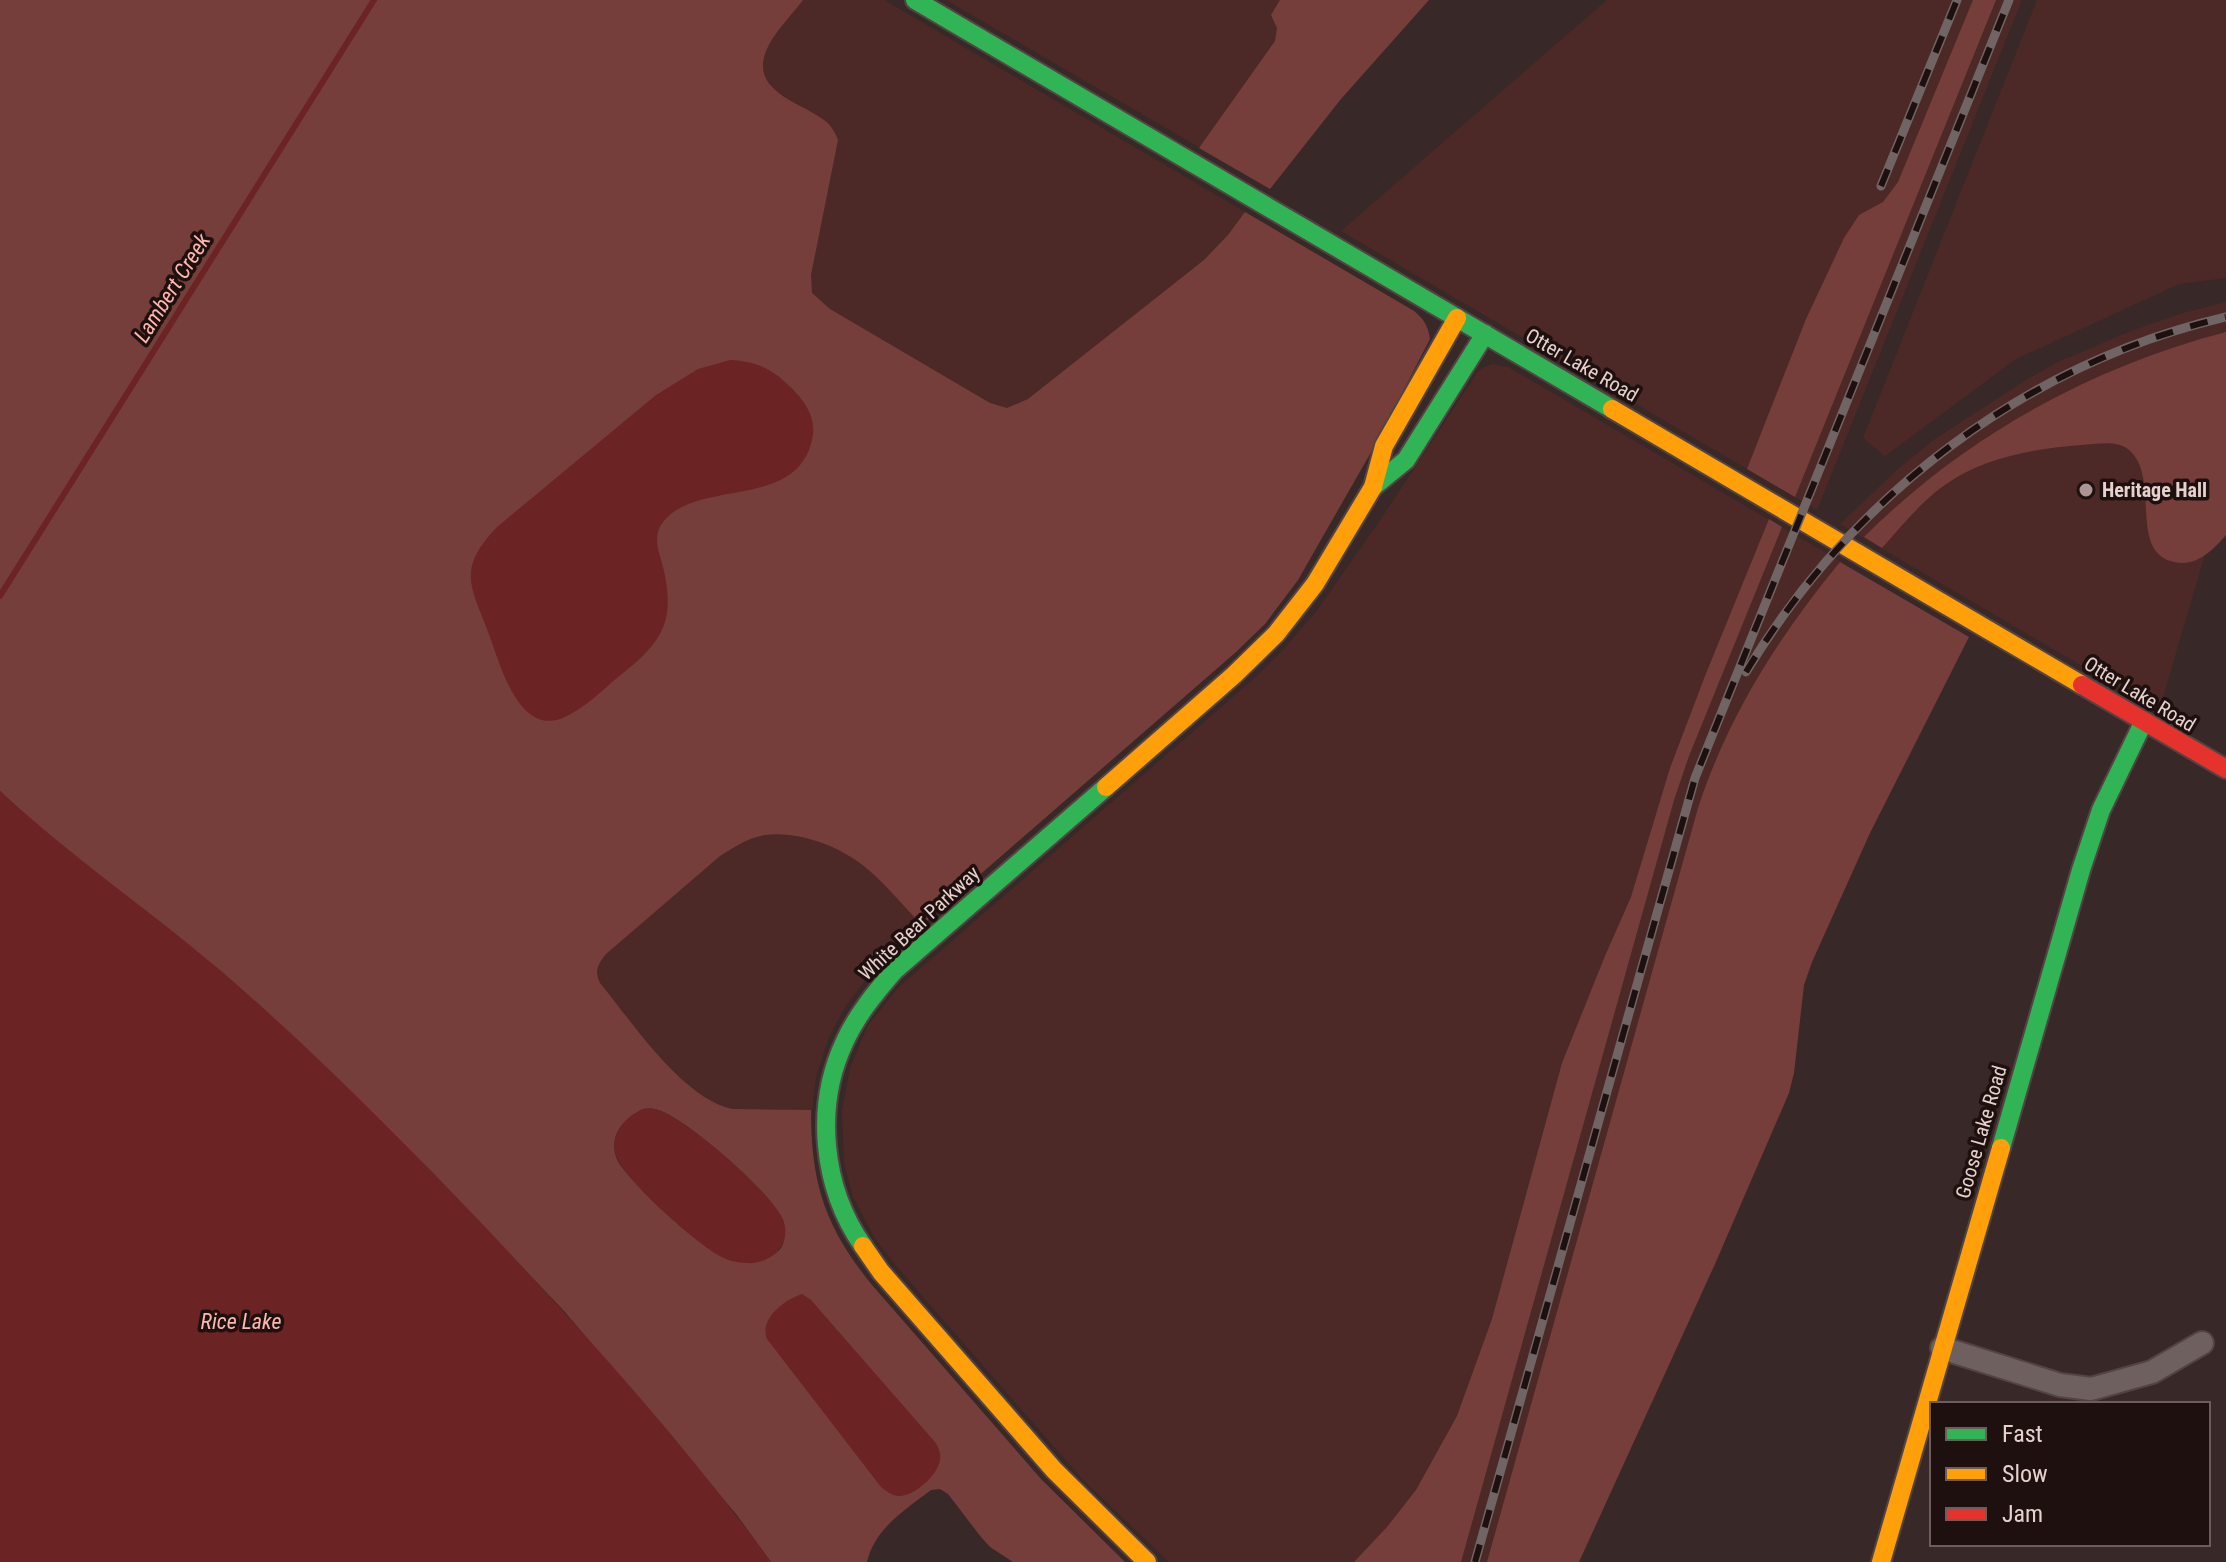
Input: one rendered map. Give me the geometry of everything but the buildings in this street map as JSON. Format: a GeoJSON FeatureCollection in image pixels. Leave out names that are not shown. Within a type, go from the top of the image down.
{"type":"FeatureCollection","features":[{"type":"Feature","properties":{"kind":"street","name":"Otter Lake Road"},"geometry":{"type":"LineString","coordinates":[[915,0],[2226,769]]}},
{"type":"Feature","properties":{"kind":"street","name":"White Bear Parkway"},"geometry":{"type":"LineString","coordinates":[[1147,1562],[1054,1470],[860,1244],[838,1200],[828,1160],[825,1127],[830,1080],[842,1043],[857,1016],[894,971],[1234,675],[1276,634],[1315,584],[1373,487],[1384,446],[1457,318]]}},
{"type":"Feature","properties":{"kind":"street","name":"White Bear Parkway"},"geometry":{"type":"LineString","coordinates":[[1373,487],[1406,460],[1485,334]]}},
{"type":"Feature","properties":{"kind":"street","name":"Goose Lake Road"},"geometry":{"type":"LineString","coordinates":[[1881,1562],[2084,859],[2105,802],[2144,721]]}},
{"type":"Feature","properties":{"kind":"street"},"geometry":{"type":"LineString","coordinates":[[1942,1348],[2060,1385],[2091,1389],[2152,1372],[2202,1343]]}},
{"type":"Feature","properties":{"kind":"shaded area"},"geometry":{"type":"Polygon","coordinates":[[[0,0],[803,0],[773,37],[763,65],[765,77],[771,86],[826,122],[838,140],[811,275],[812,293],[830,309],[990,403],[1007,408],[1028,399],[1204,260],[1245,212],[1414,311],[1428,330],[1430,339],[1374,447],[1298,580],[1265,624],[922,925],[855,859],[805,838],[765,835],[747,840],[720,856],[606,954],[598,968],[600,983],[659,1056],[677,1075],[713,1102],[732,1109],[811,1110],[814,1160],[824,1204],[856,1264],[1041,1479],[1125,1562],[1013,1562],[990,1547],[948,1494],[940,1489],[931,1490],[892,1521],[877,1539],[867,1562],[771,1562],[736,1514],[564,1311],[431,1171],[302,1046],[0,791],[0,0]],[[643,1109],[622,1126],[614,1143],[619,1163],[638,1186],[684,1229],[723,1257],[743,1261],[778,1252],[784,1241],[784,1222],[763,1193],[728,1159],[690,1129],[661,1111],[643,1109]]]}},
{"type":"Feature","properties":{"kind":"shaded area"},"geometry":{"type":"Polygon","coordinates":[[[674,0],[884,0],[1414,311],[1429,331],[1374,447],[1307,564],[1236,652],[903,941],[871,973],[847,1004],[829,1037],[816,1077],[811,1120],[710,1115],[516,893],[709,191],[674,0]]]}},
{"type":"Feature","properties":{"kind":"shaded area"},"geometry":{"type":"Polygon","coordinates":[[[946,0],[1394,0],[1216,157],[946,0]]]}},
{"type":"Feature","properties":{"kind":"shaded area"},"geometry":{"type":"Polygon","coordinates":[[[1280,0],[1429,0],[1341,99],[1270,189],[1199,148],[1275,41],[1277,28],[1271,15],[1280,0]]]}},
{"type":"Feature","properties":{"kind":"shaded area"},"geometry":{"type":"Polygon","coordinates":[[[1607,0],[2022,0],[1817,510],[1341,231],[1607,0]]]}},
{"type":"Feature","properties":{"kind":"shaded area"},"geometry":{"type":"Polygon","coordinates":[[[1973,0],[1996,0],[1795,497],[1747,469],[1806,319],[1844,238],[1859,215],[1883,202],[1898,182],[1973,0]]]}},
{"type":"Feature","properties":{"kind":"shaded area"},"geometry":{"type":"Polygon","coordinates":[[[2037,0],[2226,0],[2226,278],[2179,284],[2016,359],[1885,456],[1863,438],[2037,0]]]}},
{"type":"Feature","properties":{"kind":"shaded area"},"geometry":{"type":"Polygon","coordinates":[[[2226,302],[2226,483],[2159,711],[1840,524],[1935,439],[2026,380],[2058,362],[2131,331],[2226,302]]]}},
{"type":"Feature","properties":{"kind":"shaded area"},"geometry":{"type":"Polygon","coordinates":[[[2226,332],[2226,535],[2200,558],[2181,563],[2164,558],[2154,548],[2148,533],[2139,463],[2129,450],[2113,444],[2046,449],[1991,462],[1957,477],[1934,494],[1882,548],[1864,537],[1943,468],[2031,410],[2126,365],[2226,332]]]}},
{"type":"Feature","properties":{"kind":"shaded area"},"geometry":{"type":"Polygon","coordinates":[[[1492,364],[1508,367],[1841,562],[1813,597],[1488,1562],[1169,1562],[1084,1481],[874,1237],[853,1197],[844,1163],[842,1111],[850,1068],[868,1025],[898,988],[1282,651],[1315,613],[1379,522],[1479,370],[1492,364]]]}},
{"type":"Feature","properties":{"kind":"shaded area"},"geometry":{"type":"Polygon","coordinates":[[[1769,519],[1782,527],[1674,800],[1461,1562],[1354,1562],[1416,1490],[1457,1416],[1492,1319],[1562,1063],[1631,897],[1670,768],[1769,519]]]}},
{"type":"Feature","properties":{"kind":"shaded area"},"geometry":{"type":"Polygon","coordinates":[[[1840,562],[1969,637],[1870,833],[1812,962],[1804,985],[1789,1093],[1579,1562],[1487,1562],[1710,774],[1757,678],[1796,619],[1840,562]]]}},
{"type":"Feature","properties":{"kind":"water"},"geometry":{"type":"Polygon","coordinates":[[[730,360],[753,363],[773,372],[803,401],[811,415],[813,431],[802,462],[786,477],[765,486],[695,502],[676,511],[661,525],[657,536],[658,548],[667,585],[668,606],[664,625],[655,642],[634,664],[579,709],[551,721],[537,718],[525,710],[515,697],[500,666],[473,592],[472,568],[476,556],[497,527],[656,395],[698,369],[730,360]]]}},
{"type":"Feature","properties":{"kind":"water","name":"Rice Lake"},"geometry":{"type":"Polygon","coordinates":[[[0,791],[220,970],[324,1064],[391,1130],[599,1351],[671,1434],[771,1562],[0,1562],[0,791]]]}},
{"type":"Feature","properties":{"kind":"water"},"geometry":{"type":"Polygon","coordinates":[[[643,1109],[661,1111],[691,1129],[763,1192],[776,1207],[785,1225],[783,1242],[775,1254],[751,1263],[721,1257],[692,1237],[643,1192],[620,1163],[614,1145],[621,1126],[643,1109]]]}},
{"type":"Feature","properties":{"kind":"water"},"geometry":{"type":"Polygon","coordinates":[[[802,1294],[811,1300],[938,1446],[940,1460],[935,1472],[911,1493],[898,1496],[881,1487],[767,1339],[767,1324],[775,1311],[802,1294]]]}},
{"type":"Feature","properties":{"kind":"waterway","name":"Lambert Creek"},"geometry":{"type":"LineString","coordinates":[[0,596],[374,0]]}},
{"type":"Feature","properties":{"kind":"railway"},"geometry":{"type":"LineString","coordinates":[[1881,186],[1957,0]]}},
{"type":"Feature","properties":{"kind":"railway"},"geometry":{"type":"LineString","coordinates":[[1475,1562],[1695,778],[2009,0]]}},
{"type":"Feature","properties":{"kind":"railway"},"geometry":{"type":"LineString","coordinates":[[1746,672],[1789,608],[1837,549],[1891,495],[1950,446],[2014,404],[2081,368],[2152,339],[2226,317]]}},
{"type":"Feature","properties":{"kind":"traffic: fast"},"geometry":{"type":"LineString","coordinates":[[915,0],[1612,409]]}},
{"type":"Feature","properties":{"kind":"traffic: fast"},"geometry":{"type":"LineString","coordinates":[[1373,487],[1406,460],[1485,334]]}},
{"type":"Feature","properties":{"kind":"traffic: fast"},"geometry":{"type":"LineString","coordinates":[[2001,1148],[2101,810],[2144,721]]}},
{"type":"Feature","properties":{"kind":"traffic: fast"},"geometry":{"type":"LineString","coordinates":[[863,1246],[839,1198],[827,1146],[829,1092],[835,1066],[850,1031],[894,971],[1106,787]]}},
{"type":"Feature","properties":{"kind":"traffic: slow"},"geometry":{"type":"LineString","coordinates":[[1106,787],[1234,675],[1276,634],[1315,584],[1373,487],[1384,446],[1457,318]]}},
{"type":"Feature","properties":{"kind":"traffic: slow"},"geometry":{"type":"LineString","coordinates":[[1612,409],[2082,685]]}},
{"type":"Feature","properties":{"kind":"traffic: slow"},"geometry":{"type":"LineString","coordinates":[[1881,1562],[2001,1148]]}},
{"type":"Feature","properties":{"kind":"traffic: slow"},"geometry":{"type":"LineString","coordinates":[[863,1246],[881,1272],[1054,1470],[1147,1562]]}},
{"type":"Feature","properties":{"kind":"traffic: jam"},"geometry":{"type":"LineString","coordinates":[[2082,685],[2226,769]]}},
{"type":"Feature","properties":{"kind":"place","name":"Heritage Hall"},"geometry":{"type":"Point","coordinates":[2086,490]}}]}
